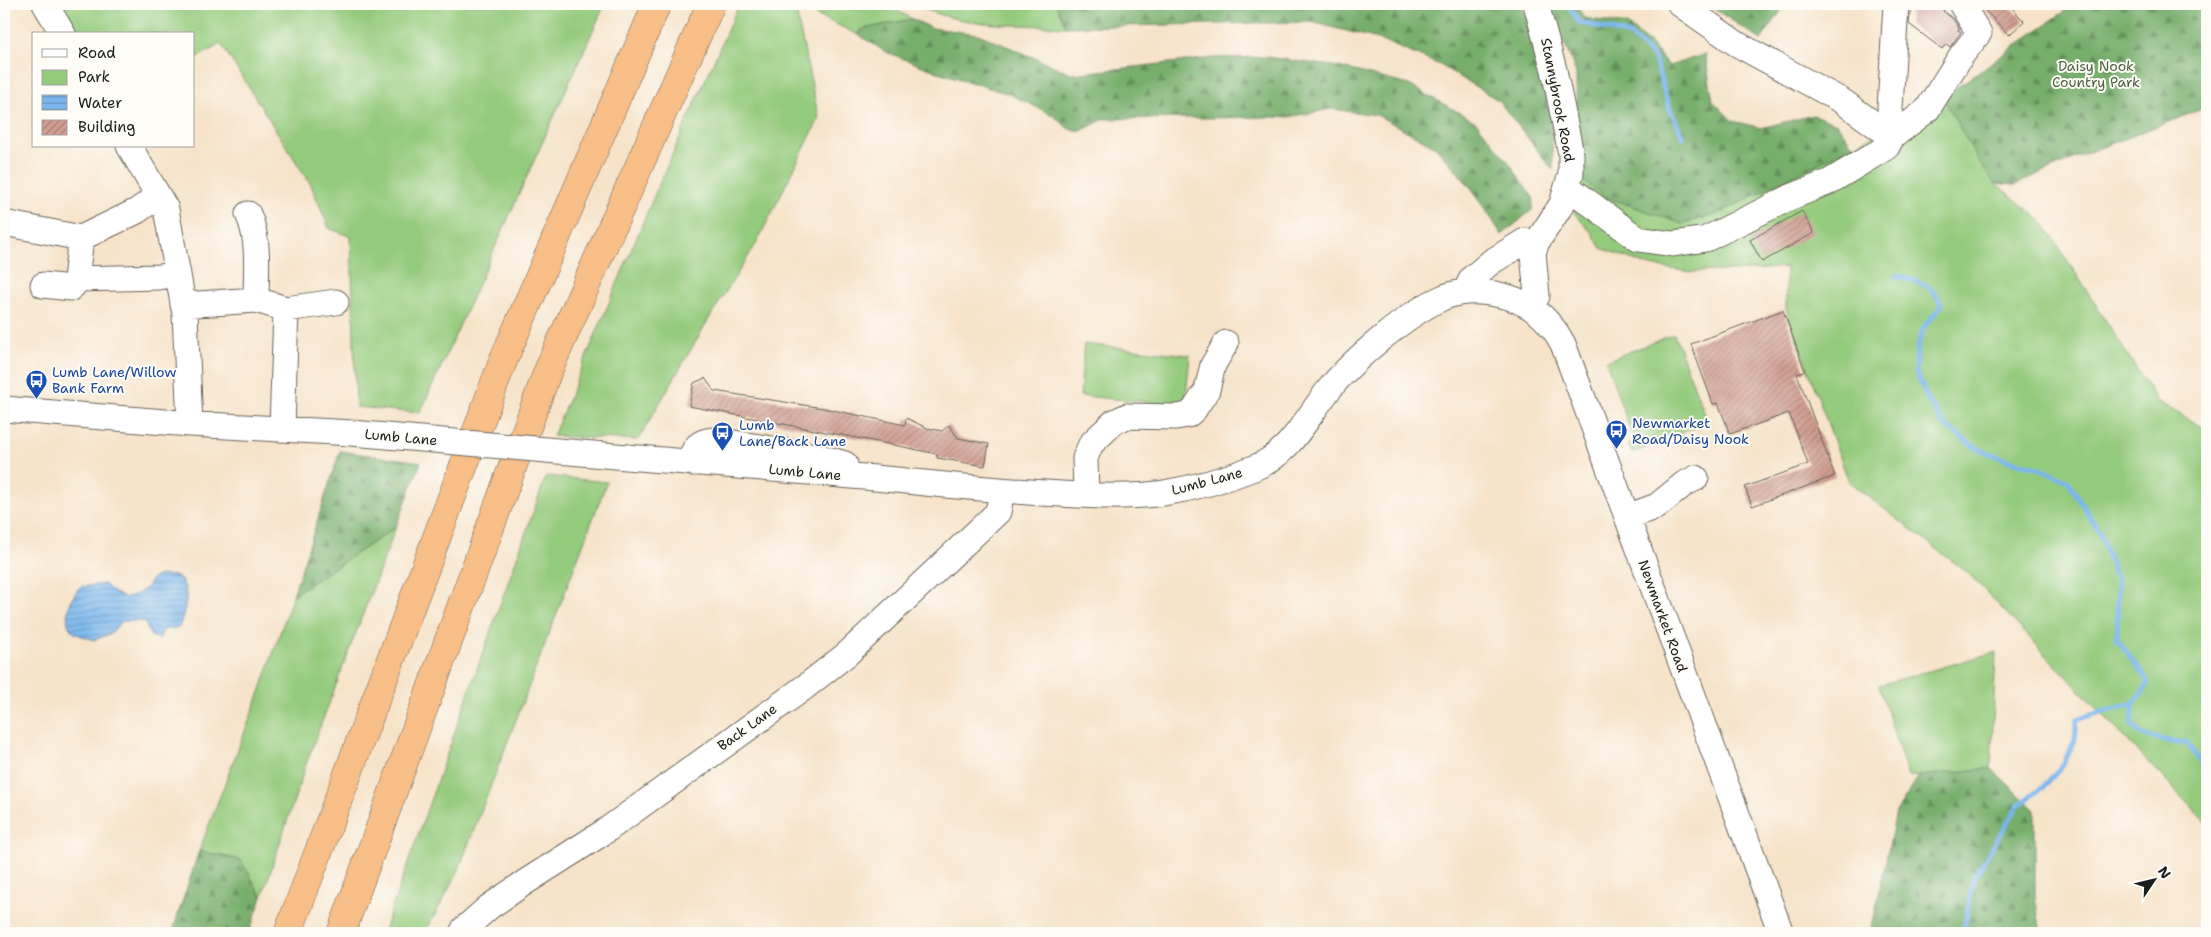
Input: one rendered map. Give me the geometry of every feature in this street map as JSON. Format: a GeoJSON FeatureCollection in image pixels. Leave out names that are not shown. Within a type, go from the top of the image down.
{"type":"FeatureCollection","features":[{"type":"Feature","properties":{"kind":"highway"},"geometry":{"type":"LineString","coordinates":[[288,933],[503,361],[657,4]]}},
{"type":"Feature","properties":{"kind":"highway"},"geometry":{"type":"LineString","coordinates":[[341,933],[547,372],[711,4]]}},
{"type":"Feature","properties":{"kind":"street"},"geometry":{"type":"LineString","coordinates":[[45,4],[61,32]]}},
{"type":"Feature","properties":{"kind":"street","name":"Stannybrook Road"},"geometry":{"type":"LineString","coordinates":[[1536,4],[1554,70],[1571,154],[1568,187],[1562,204],[1536,242]]}},
{"type":"Feature","properties":{"kind":"street"},"geometry":{"type":"LineString","coordinates":[[1680,4],[1737,44],[1842,101],[1892,136]]}},
{"type":"Feature","properties":{"kind":"street"},"geometry":{"type":"LineString","coordinates":[[1568,187],[1638,239],[1674,244],[1706,239],[1791,197],[1829,182],[1887,147],[1892,136],[1890,108],[1896,4]]}},
{"type":"Feature","properties":{"kind":"street"},"geometry":{"type":"LineString","coordinates":[[1892,136],[1927,110],[1961,56],[1979,34],[1961,4]]}},
{"type":"Feature","properties":{"kind":"street"},"geometry":{"type":"LineString","coordinates":[[130,148],[166,209],[183,305],[190,424]]}},
{"type":"Feature","properties":{"kind":"street"},"geometry":{"type":"LineString","coordinates":[[4,223],[81,238],[137,211],[158,196]]}},
{"type":"Feature","properties":{"kind":"street"},"geometry":{"type":"LineString","coordinates":[[248,214],[253,225],[256,250],[256,300]]}},
{"type":"Feature","properties":{"kind":"street"},"geometry":{"type":"LineString","coordinates":[[43,285],[70,288],[75,283],[81,238]]}},
{"type":"Feature","properties":{"kind":"street"},"geometry":{"type":"LineString","coordinates":[[1465,292],[1472,278],[1491,262],[1526,242],[1536,242],[1533,252],[1537,296],[1532,307]]}},
{"type":"Feature","properties":{"kind":"street"},"geometry":{"type":"LineString","coordinates":[[75,283],[178,274]]}},
{"type":"Feature","properties":{"kind":"street"},"geometry":{"type":"LineString","coordinates":[[75,283],[88,290],[146,294]]}},
{"type":"Feature","properties":{"kind":"street","name":"Lumb Lane"},"geometry":{"type":"LineString","coordinates":[[4,409],[190,424],[282,417],[352,433],[1002,491],[1086,495],[1163,493],[1242,472],[1267,462],[1291,443],[1331,387],[1361,358],[1399,326],[1440,299],[1465,292],[1485,292],[1501,295],[1532,307]]}},
{"type":"Feature","properties":{"kind":"street"},"geometry":{"type":"LineString","coordinates":[[183,305],[256,300],[286,309],[336,302]]}},
{"type":"Feature","properties":{"kind":"street","name":"Newmarket Road"},"geometry":{"type":"LineString","coordinates":[[1532,307],[1553,328],[1563,344],[1595,426],[1781,933]]}},
{"type":"Feature","properties":{"kind":"street"},"geometry":{"type":"LineString","coordinates":[[282,417],[286,309]]}},
{"type":"Feature","properties":{"kind":"street"},"geometry":{"type":"LineString","coordinates":[[1086,495],[1085,458],[1091,444],[1114,422],[1127,416],[1176,417],[1188,415],[1194,410],[1207,390],[1213,364],[1226,343]]}},
{"type":"Feature","properties":{"kind":"street"},"geometry":{"type":"LineString","coordinates":[[1627,517],[1657,506],[1684,484],[1696,478]]}},
{"type":"Feature","properties":{"kind":"street","name":"Back Lane"},"geometry":{"type":"LineString","coordinates":[[462,933],[489,908],[604,832],[805,687],[847,654],[998,512],[1002,491]]}},
{"type":"Feature","properties":{"kind":"green space"},"geometry":{"type":"Polygon","coordinates":[[[59,4],[605,4],[420,413],[356,407],[351,237],[329,228],[311,185],[221,44],[195,58],[195,32],[76,32],[59,4]]]}},
{"type":"Feature","properties":{"kind":"green space"},"geometry":{"type":"Polygon","coordinates":[[[739,4],[886,4],[912,19],[863,29],[857,34],[805,10],[796,11],[819,119],[756,244],[710,317],[638,440],[553,436],[657,189],[739,4]]]}},
{"type":"Feature","properties":{"kind":"green space"},"geometry":{"type":"Polygon","coordinates":[[[915,4],[1056,4],[1066,27],[1008,25],[969,21],[932,12],[915,4]]]}},
{"type":"Feature","properties":{"kind":"green space"},"geometry":{"type":"Polygon","coordinates":[[[1056,4],[1521,4],[1532,29],[1552,124],[1553,170],[1498,100],[1440,65],[1378,39],[1311,22],[1066,27],[1056,4]]]}},
{"type":"Feature","properties":{"kind":"green space"},"geometry":{"type":"Polygon","coordinates":[[[1549,4],[1575,4],[1585,18],[1627,25],[1650,43],[1669,66],[1705,54],[1713,101],[1733,121],[1761,128],[1813,115],[1837,124],[1853,146],[1717,214],[1682,224],[1604,196],[1577,176],[1576,73],[1549,4]]]}},
{"type":"Feature","properties":{"kind":"green space"},"geometry":{"type":"Polygon","coordinates":[[[1707,4],[1786,4],[1761,40],[1707,4]]]}},
{"type":"Feature","properties":{"kind":"green space","name":"Daisy Nook Country Park"},"geometry":{"type":"Polygon","coordinates":[[[2075,4],[2207,4],[2207,107],[2081,155],[2015,185],[1995,183],[2043,222],[2157,401],[2207,430],[2207,824],[1968,573],[1849,482],[1786,309],[1786,267],[1692,272],[1650,266],[1601,248],[1592,233],[1574,213],[1577,176],[1682,224],[1717,214],[1853,146],[1943,97],[2075,4]]]}},
{"type":"Feature","properties":{"kind":"green space","name":"Daisy Nook Country Park"},"geometry":{"type":"Polygon","coordinates":[[[2075,4],[2207,4],[2207,107],[2081,155],[2015,185],[1995,183],[1980,164],[1943,97],[2075,4]]]}},
{"type":"Feature","properties":{"kind":"green space"},"geometry":{"type":"Polygon","coordinates":[[[912,19],[932,28],[978,34],[1073,74],[1213,58],[1267,57],[1339,67],[1409,85],[1476,122],[1507,160],[1534,199],[1532,210],[1502,235],[1472,189],[1436,147],[1377,115],[1331,109],[1288,117],[1104,119],[1081,131],[1069,129],[1053,115],[1009,94],[938,72],[886,52],[857,34],[863,29],[912,19]]]}},
{"type":"Feature","properties":{"kind":"green space"},"geometry":{"type":"Polygon","coordinates":[[[1674,334],[1708,422],[1632,453],[1628,444],[1634,441],[1606,361],[1674,334]]]}},
{"type":"Feature","properties":{"kind":"green space"},"geometry":{"type":"Polygon","coordinates":[[[1084,344],[1190,355],[1185,405],[1080,396],[1084,344]]]}},
{"type":"Feature","properties":{"kind":"green space"},"geometry":{"type":"Polygon","coordinates":[[[340,451],[421,462],[396,527],[293,595],[340,451]]]}},
{"type":"Feature","properties":{"kind":"green space"},"geometry":{"type":"Polygon","coordinates":[[[546,476],[607,482],[457,874],[425,933],[383,933],[546,476]]]}},
{"type":"Feature","properties":{"kind":"green space"},"geometry":{"type":"Polygon","coordinates":[[[396,527],[306,764],[262,897],[241,860],[199,851],[260,692],[293,595],[396,527]]]}},
{"type":"Feature","properties":{"kind":"green space"},"geometry":{"type":"Polygon","coordinates":[[[1996,652],[1991,768],[1908,777],[1879,685],[1996,652]]]}},
{"type":"Feature","properties":{"kind":"green space"},"geometry":{"type":"Polygon","coordinates":[[[1991,768],[2035,810],[2035,896],[2041,933],[1868,933],[1873,923],[1896,812],[1919,776],[1991,768]]]}},
{"type":"Feature","properties":{"kind":"green space"},"geometry":{"type":"Polygon","coordinates":[[[199,851],[241,860],[262,897],[249,933],[172,933],[199,851]]]}},
{"type":"Feature","properties":{"kind":"water"},"geometry":{"type":"Polygon","coordinates":[[[161,575],[175,576],[182,581],[185,587],[186,601],[179,627],[163,630],[159,639],[151,636],[144,621],[122,621],[110,634],[94,640],[75,633],[70,629],[67,617],[68,610],[73,597],[80,587],[105,584],[114,593],[126,598],[145,589],[152,579],[161,575]]]}},
{"type":"Feature","properties":{"kind":"building"},"geometry":{"type":"Polygon","coordinates":[[[1917,4],[1947,4],[1943,11],[1953,19],[1959,28],[1958,30],[1961,32],[1950,47],[1946,44],[1942,49],[1909,24],[1910,13],[1917,4]]]}},
{"type":"Feature","properties":{"kind":"building"},"geometry":{"type":"Polygon","coordinates":[[[1979,4],[2008,4],[2024,21],[2009,35],[1979,4]]]}},
{"type":"Feature","properties":{"kind":"building"},"geometry":{"type":"Polygon","coordinates":[[[1802,211],[1814,233],[1762,262],[1750,240],[1802,211]]]}},
{"type":"Feature","properties":{"kind":"building"},"geometry":{"type":"Polygon","coordinates":[[[1783,310],[1805,371],[1797,374],[1835,476],[1752,506],[1745,487],[1808,464],[1789,413],[1730,434],[1718,403],[1713,404],[1691,344],[1783,310]]]}},
{"type":"Feature","properties":{"kind":"building"},"geometry":{"type":"Polygon","coordinates":[[[705,378],[714,391],[823,408],[905,425],[906,418],[927,428],[942,431],[949,425],[958,438],[989,444],[985,466],[937,458],[937,454],[899,446],[689,406],[694,383],[705,378]]]}},
{"type":"Feature","properties":{"kind":"waterway"},"geometry":{"type":"LineString","coordinates":[[1567,4],[1579,22],[1630,35],[1654,57],[1669,107],[1683,137]]}},
{"type":"Feature","properties":{"kind":"waterway"},"geometry":{"type":"LineString","coordinates":[[1896,276],[1929,287],[1942,305],[1924,327],[1917,349],[1916,372],[1926,396],[1943,424],[1976,448],[2010,461],[2037,467],[2068,481],[2101,535],[2118,584],[2117,639],[2149,683],[2134,703],[2131,723],[2142,735],[2177,743],[2186,742],[2201,762],[2207,776]]}},
{"type":"Feature","properties":{"kind":"waterway"},"geometry":{"type":"LineString","coordinates":[[1963,933],[1974,877],[2018,806],[2048,783],[2064,763],[2075,740],[2077,719],[2134,703]]}},
{"type":"Feature","properties":{"kind":"place","name":"Lumb Lane/Willow Bank Farm"},"geometry":{"type":"Point","coordinates":[36,399]}},
{"type":"Feature","properties":{"kind":"place","name":"Newmarket Road/Daisy Nook"},"geometry":{"type":"Point","coordinates":[1616,450]}},
{"type":"Feature","properties":{"kind":"place","name":"Lumb Lane/Back Lane"},"geometry":{"type":"Point","coordinates":[723,452]}}]}
